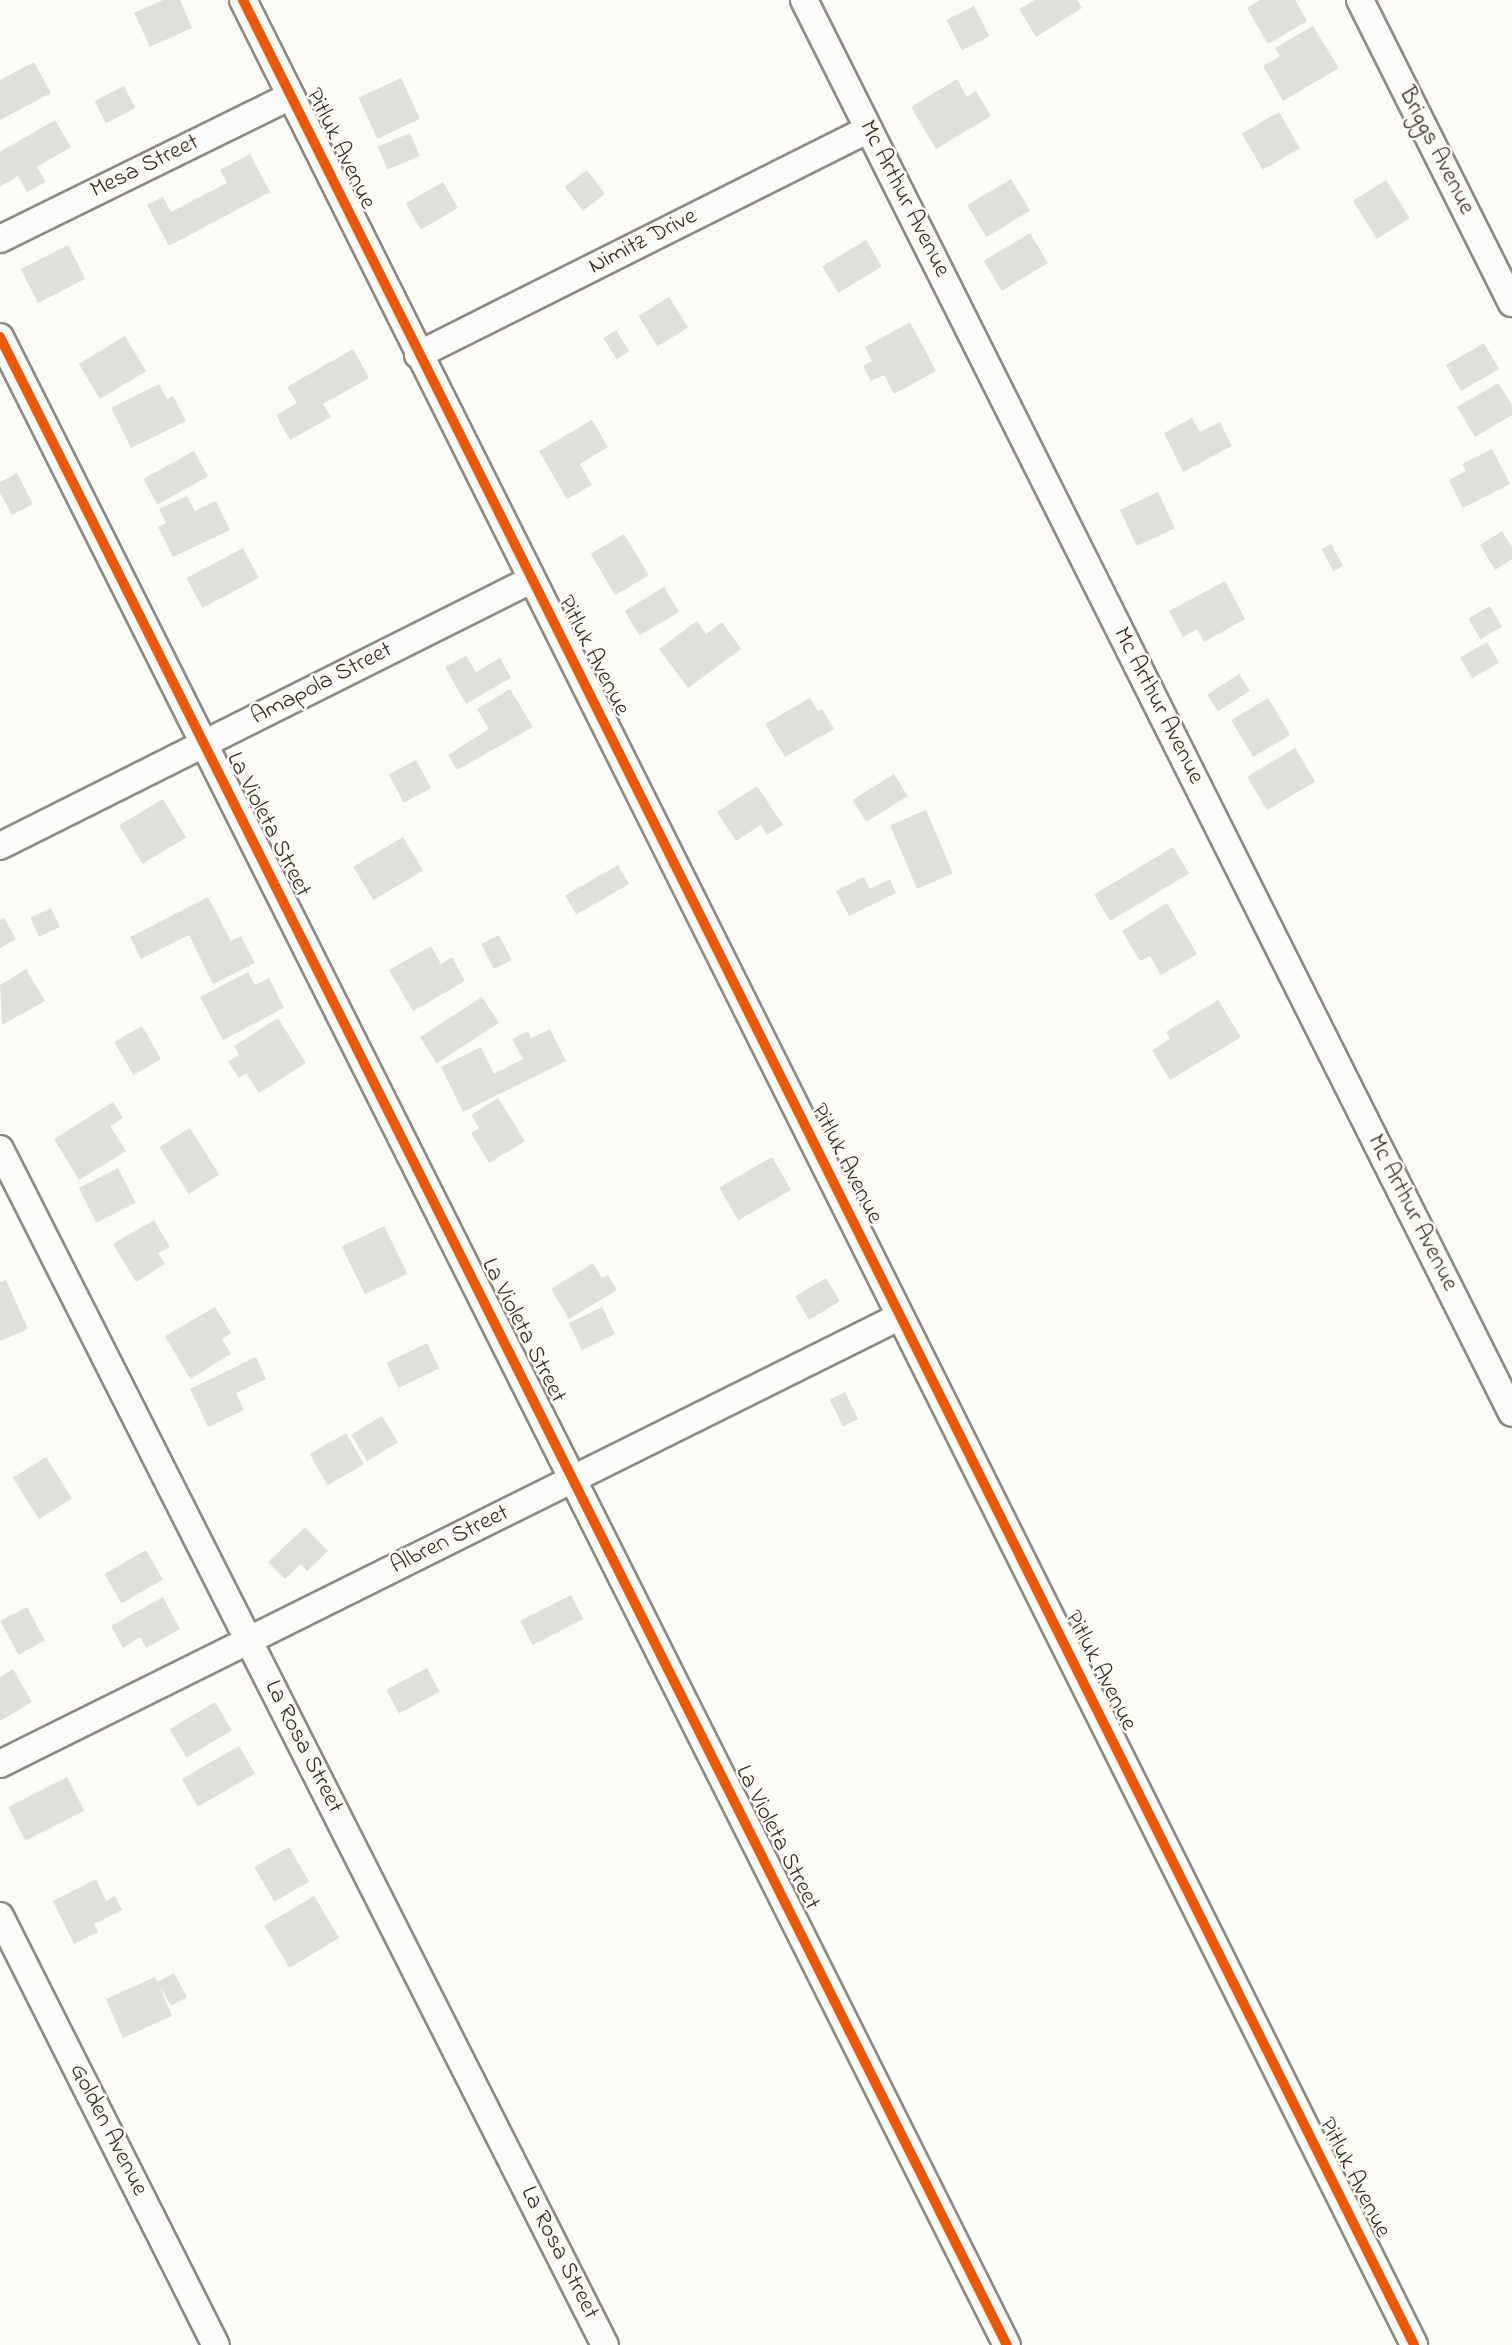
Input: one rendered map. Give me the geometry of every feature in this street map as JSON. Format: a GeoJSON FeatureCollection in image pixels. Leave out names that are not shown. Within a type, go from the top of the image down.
{"type":"FeatureCollection","features":[{"type":"Feature","properties":{"kind":"street","name":"Pitluk Avenue"},"geometry":{"type":"LineString","coordinates":[[243,0],[1414,2345]]}},
{"type":"Feature","properties":{"kind":"street","name":"Mc Arthur Avenue"},"geometry":{"type":"LineString","coordinates":[[803,0],[1512,1413]]}},
{"type":"Feature","properties":{"kind":"street","name":"Briggs Avenue"},"geometry":{"type":"LineString","coordinates":[[1360,0],[1508,286]]}},
{"type":"Feature","properties":{"kind":"street","name":"Mesa Street"},"geometry":{"type":"LineString","coordinates":[[0,239],[291,96]]}},
{"type":"Feature","properties":{"kind":"street","name":"Nimitz Drive"},"geometry":{"type":"LineString","coordinates":[[418,355],[869,129]]}},
{"type":"Feature","properties":{"kind":"street","name":"La Violeta Street"},"geometry":{"type":"LineString","coordinates":[[0,337],[1007,2345]]}},
{"type":"Feature","properties":{"kind":"street","name":"Amapola Street"},"geometry":{"type":"LineString","coordinates":[[0,846],[531,580]]}},
{"type":"Feature","properties":{"kind":"street","name":"La Rosa Street"},"geometry":{"type":"LineString","coordinates":[[0,1149],[605,2345]]}},
{"type":"Feature","properties":{"kind":"street","name":"Albren Street"},"geometry":{"type":"LineString","coordinates":[[0,1764],[899,1317]]}},
{"type":"Feature","properties":{"kind":"street","name":"Golden Avenue"},"geometry":{"type":"LineString","coordinates":[[0,1916],[216,2345]]}},
{"type":"Feature","properties":{"kind":"building"},"geometry":{"type":"Polygon","coordinates":[[[163,0],[180,0],[192,28],[150,47],[134,13],[163,0]]]}},
{"type":"Feature","properties":{"kind":"building"},"geometry":{"type":"Polygon","coordinates":[[[1035,0],[1077,0],[1082,8],[1036,37],[1019,9],[1035,0]]]}},
{"type":"Feature","properties":{"kind":"building"},"geometry":{"type":"Polygon","coordinates":[[[1260,0],[1295,0],[1307,21],[1268,44],[1247,8],[1260,0]]]}},
{"type":"Feature","properties":{"kind":"building"},"geometry":{"type":"Polygon","coordinates":[[[974,6],[989,36],[962,50],[946,20],[974,6]]]}},
{"type":"Feature","properties":{"kind":"building"},"geometry":{"type":"Polygon","coordinates":[[[1313,26],[1339,68],[1283,101],[1263,66],[1280,56],[1275,48],[1313,26]]]}},
{"type":"Feature","properties":{"kind":"building"},"geometry":{"type":"Polygon","coordinates":[[[34,62],[51,93],[0,120],[0,80],[34,62]]]}},
{"type":"Feature","properties":{"kind":"building"},"geometry":{"type":"Polygon","coordinates":[[[401,78],[420,119],[377,139],[358,98],[401,78]]]}},
{"type":"Feature","properties":{"kind":"building"},"geometry":{"type":"Polygon","coordinates":[[[957,79],[967,97],[976,91],[991,116],[936,149],[911,107],[957,79]]]}},
{"type":"Feature","properties":{"kind":"building"},"geometry":{"type":"Polygon","coordinates":[[[124,86],[135,108],[106,123],[95,101],[124,86]]]}},
{"type":"Feature","properties":{"kind":"building"},"geometry":{"type":"Polygon","coordinates":[[[1279,112],[1300,148],[1263,170],[1242,134],[1279,112]]]}},
{"type":"Feature","properties":{"kind":"building"},"geometry":{"type":"Polygon","coordinates":[[[55,120],[71,147],[37,167],[46,182],[27,192],[18,176],[0,187],[0,152],[55,120]]]}},
{"type":"Feature","properties":{"kind":"building"},"geometry":{"type":"Polygon","coordinates":[[[410,133],[420,156],[388,170],[378,147],[410,133]]]}},
{"type":"Feature","properties":{"kind":"building"},"geometry":{"type":"Polygon","coordinates":[[[250,154],[270,192],[169,246],[147,205],[163,197],[171,212],[227,183],[220,170],[250,154]]]}},
{"type":"Feature","properties":{"kind":"building"},"geometry":{"type":"Polygon","coordinates":[[[587,170],[605,194],[583,211],[565,187],[587,170]]]}},
{"type":"Feature","properties":{"kind":"building"},"geometry":{"type":"Polygon","coordinates":[[[1011,179],[1030,211],[986,237],[967,205],[1011,179]]]}},
{"type":"Feature","properties":{"kind":"building"},"geometry":{"type":"Polygon","coordinates":[[[1386,180],[1410,218],[1377,239],[1353,201],[1386,180]]]}},
{"type":"Feature","properties":{"kind":"building"},"geometry":{"type":"Polygon","coordinates":[[[443,182],[458,208],[421,229],[406,204],[443,182]]]}},
{"type":"Feature","properties":{"kind":"building"},"geometry":{"type":"Polygon","coordinates":[[[1030,233],[1048,263],[1002,291],[984,261],[1030,233]]]}},
{"type":"Feature","properties":{"kind":"building"},"geometry":{"type":"Polygon","coordinates":[[[866,240],[882,267],[838,293],[822,266],[866,240]]]}},
{"type":"Feature","properties":{"kind":"building"},"geometry":{"type":"Polygon","coordinates":[[[68,245],[85,279],[38,303],[21,269],[68,245]]]}},
{"type":"Feature","properties":{"kind":"building"},"geometry":{"type":"Polygon","coordinates":[[[669,297],[688,328],[658,347],[638,316],[669,297]]]}},
{"type":"Feature","properties":{"kind":"building"},"geometry":{"type":"Polygon","coordinates":[[[910,322],[936,371],[894,394],[884,375],[871,381],[863,366],[872,361],[865,347],[910,322]]]}},
{"type":"Feature","properties":{"kind":"building"},"geometry":{"type":"Polygon","coordinates":[[[616,330],[629,351],[617,359],[603,338],[616,330]]]}},
{"type":"Feature","properties":{"kind":"building"},"geometry":{"type":"Polygon","coordinates":[[[125,336],[146,371],[100,399],[79,364],[125,336]]]}},
{"type":"Feature","properties":{"kind":"building"},"geometry":{"type":"Polygon","coordinates":[[[1484,343],[1499,369],[1461,391],[1446,365],[1484,343]]]}},
{"type":"Feature","properties":{"kind":"building"},"geometry":{"type":"Polygon","coordinates":[[[353,349],[369,378],[323,404],[331,417],[290,440],[276,415],[297,403],[287,387],[353,349]]]}},
{"type":"Feature","properties":{"kind":"building"},"geometry":{"type":"Polygon","coordinates":[[[1498,383],[1512,405],[1512,415],[1475,437],[1457,407],[1498,383]]]}},
{"type":"Feature","properties":{"kind":"building"},"geometry":{"type":"Polygon","coordinates":[[[159,384],[167,399],[173,396],[186,421],[131,448],[111,408],[159,384]]]}},
{"type":"Feature","properties":{"kind":"building"},"geometry":{"type":"Polygon","coordinates":[[[1192,418],[1200,432],[1220,422],[1232,446],[1183,472],[1164,433],[1192,418]]]}},
{"type":"Feature","properties":{"kind":"building"},"geometry":{"type":"Polygon","coordinates":[[[592,420],[608,447],[580,464],[592,485],[567,499],[539,451],[592,420]]]}},
{"type":"Feature","properties":{"kind":"building"},"geometry":{"type":"Polygon","coordinates":[[[1492,449],[1510,484],[1463,508],[1449,480],[1466,471],[1462,464],[1492,449]]]}},
{"type":"Feature","properties":{"kind":"building"},"geometry":{"type":"Polygon","coordinates":[[[194,451],[208,476],[157,504],[143,479],[194,451]]]}},
{"type":"Feature","properties":{"kind":"building"},"geometry":{"type":"Polygon","coordinates":[[[17,473],[33,504],[12,515],[0,493],[0,482],[17,473]]]}},
{"type":"Feature","properties":{"kind":"building"},"geometry":{"type":"Polygon","coordinates":[[[1158,492],[1175,528],[1137,546],[1120,510],[1158,492]]]}},
{"type":"Feature","properties":{"kind":"building"},"geometry":{"type":"Polygon","coordinates":[[[187,496],[195,511],[216,501],[230,530],[173,557],[158,527],[166,523],[159,509],[187,496]]]}},
{"type":"Feature","properties":{"kind":"building"},"geometry":{"type":"Polygon","coordinates":[[[1502,531],[1512,547],[1512,559],[1495,570],[1480,545],[1502,531]]]}},
{"type":"Feature","properties":{"kind":"building"},"geometry":{"type":"Polygon","coordinates":[[[624,534],[649,575],[615,595],[591,554],[624,534]]]}},
{"type":"Feature","properties":{"kind":"building"},"geometry":{"type":"Polygon","coordinates":[[[1331,544],[1343,566],[1333,571],[1321,549],[1331,544]]]}},
{"type":"Feature","properties":{"kind":"building"},"geometry":{"type":"Polygon","coordinates":[[[243,548],[259,578],[202,608],[186,578],[243,548]]]}},
{"type":"Feature","properties":{"kind":"building"},"geometry":{"type":"Polygon","coordinates":[[[1225,581],[1245,619],[1204,642],[1197,629],[1183,637],[1169,611],[1225,581]]]}},
{"type":"Feature","properties":{"kind":"building"},"geometry":{"type":"Polygon","coordinates":[[[664,587],[679,612],[640,636],[625,611],[664,587]]]}},
{"type":"Feature","properties":{"kind":"building"},"geometry":{"type":"Polygon","coordinates":[[[1490,606],[1502,627],[1480,639],[1468,618],[1490,606]]]}},
{"type":"Feature","properties":{"kind":"building"},"geometry":{"type":"Polygon","coordinates":[[[697,621],[706,634],[722,622],[741,649],[688,688],[659,649],[697,621]]]}},
{"type":"Feature","properties":{"kind":"building"},"geometry":{"type":"Polygon","coordinates":[[[1487,642],[1499,663],[1472,678],[1460,658],[1487,642]]]}},
{"type":"Feature","properties":{"kind":"building"},"geometry":{"type":"Polygon","coordinates":[[[466,656],[476,672],[500,658],[511,678],[466,704],[445,667],[466,656]]]}},
{"type":"Feature","properties":{"kind":"building"},"geometry":{"type":"Polygon","coordinates":[[[1239,674],[1250,691],[1218,711],[1207,695],[1239,674]]]}},
{"type":"Feature","properties":{"kind":"building"},"geometry":{"type":"Polygon","coordinates":[[[510,689],[533,727],[457,770],[448,755],[489,729],[477,709],[510,689]]]}},
{"type":"Feature","properties":{"kind":"building"},"geometry":{"type":"Polygon","coordinates":[[[810,698],[818,711],[822,709],[834,729],[785,757],[765,724],[810,698]]]}},
{"type":"Feature","properties":{"kind":"building"},"geometry":{"type":"Polygon","coordinates":[[[1268,698],[1290,735],[1253,757],[1231,720],[1268,698]]]}},
{"type":"Feature","properties":{"kind":"building"},"geometry":{"type":"Polygon","coordinates":[[[1295,748],[1315,781],[1267,810],[1247,777],[1295,748]]]}},
{"type":"Feature","properties":{"kind":"building"},"geometry":{"type":"Polygon","coordinates":[[[416,760],[431,788],[404,803],[389,775],[416,760]]]}},
{"type":"Feature","properties":{"kind":"building"},"geometry":{"type":"Polygon","coordinates":[[[894,774],[908,796],[866,822],[852,800],[894,774]]]}},
{"type":"Feature","properties":{"kind":"building"},"geometry":{"type":"Polygon","coordinates":[[[757,786],[783,825],[767,835],[761,825],[736,841],[717,812],[757,786]]]}},
{"type":"Feature","properties":{"kind":"building"},"geometry":{"type":"Polygon","coordinates":[[[163,799],[186,838],[142,864],[119,825],[163,799]]]}},
{"type":"Feature","properties":{"kind":"building"},"geometry":{"type":"Polygon","coordinates":[[[926,810],[953,874],[917,889],[890,825],[926,810]]]}},
{"type":"Feature","properties":{"kind":"building"},"geometry":{"type":"Polygon","coordinates":[[[403,837],[423,870],[373,900],[353,867],[403,837]]]}},
{"type":"Feature","properties":{"kind":"building"},"geometry":{"type":"Polygon","coordinates":[[[1173,847],[1189,874],[1110,921],[1094,894],[1173,847]]]}},
{"type":"Feature","properties":{"kind":"building"},"geometry":{"type":"Polygon","coordinates":[[[618,865],[629,884],[576,915],[565,896],[618,865]]]}},
{"type":"Feature","properties":{"kind":"building"},"geometry":{"type":"Polygon","coordinates":[[[864,877],[870,889],[890,879],[896,893],[849,916],[836,891],[864,877]]]}},
{"type":"Feature","properties":{"kind":"building"},"geometry":{"type":"Polygon","coordinates":[[[208,897],[231,941],[241,936],[255,963],[213,984],[189,935],[141,959],[130,937],[208,897]]]}},
{"type":"Feature","properties":{"kind":"building"},"geometry":{"type":"Polygon","coordinates":[[[1167,903],[1197,954],[1161,975],[1150,956],[1140,961],[1122,931],[1167,903]]]}},
{"type":"Feature","properties":{"kind":"building"},"geometry":{"type":"Polygon","coordinates":[[[51,908],[60,927],[39,937],[30,918],[51,908]]]}},
{"type":"Feature","properties":{"kind":"building"},"geometry":{"type":"Polygon","coordinates":[[[4,918],[16,939],[0,948],[0,920],[4,918]]]}},
{"type":"Feature","properties":{"kind":"building"},"geometry":{"type":"Polygon","coordinates":[[[499,935],[512,960],[494,969],[481,944],[499,935]]]}},
{"type":"Feature","properties":{"kind":"building"},"geometry":{"type":"Polygon","coordinates":[[[431,946],[441,964],[452,957],[465,981],[413,1011],[389,970],[431,946]]]}},
{"type":"Feature","properties":{"kind":"building"},"geometry":{"type":"Polygon","coordinates":[[[26,969],[45,1001],[2,1025],[0,985],[26,969]]]}},
{"type":"Feature","properties":{"kind":"building"},"geometry":{"type":"Polygon","coordinates":[[[248,972],[255,985],[269,978],[284,1008],[223,1040],[200,997],[248,972]]]}},
{"type":"Feature","properties":{"kind":"building"},"geometry":{"type":"Polygon","coordinates":[[[482,997],[499,1023],[437,1063],[420,1037],[482,997]]]}},
{"type":"Feature","properties":{"kind":"building"},"geometry":{"type":"Polygon","coordinates":[[[1218,1000],[1241,1037],[1170,1080],[1152,1050],[1170,1039],[1166,1032],[1218,1000]]]}},
{"type":"Feature","properties":{"kind":"building"},"geometry":{"type":"Polygon","coordinates":[[[278,1018],[306,1063],[259,1093],[246,1073],[239,1078],[228,1062],[239,1055],[234,1046],[278,1018]]]}},
{"type":"Feature","properties":{"kind":"building"},"geometry":{"type":"Polygon","coordinates":[[[142,1026],[161,1059],[133,1075],[114,1042],[142,1026]]]}},
{"type":"Feature","properties":{"kind":"building"},"geometry":{"type":"Polygon","coordinates":[[[550,1029],[566,1061],[463,1112],[441,1067],[481,1047],[494,1074],[523,1059],[512,1039],[528,1031],[531,1038],[550,1029]]]}},
{"type":"Feature","properties":{"kind":"building"},"geometry":{"type":"Polygon","coordinates":[[[498,1098],[525,1141],[489,1163],[471,1133],[479,1128],[471,1115],[498,1098]]]}},
{"type":"Feature","properties":{"kind":"building"},"geometry":{"type":"Polygon","coordinates":[[[113,1102],[123,1118],[110,1126],[126,1151],[79,1180],[54,1139],[113,1102]]]}},
{"type":"Feature","properties":{"kind":"building"},"geometry":{"type":"Polygon","coordinates":[[[190,1128],[219,1175],[189,1194],[159,1147],[190,1128]]]}},
{"type":"Feature","properties":{"kind":"building"},"geometry":{"type":"Polygon","coordinates":[[[772,1157],[791,1190],[738,1220],[719,1188],[772,1157]]]}},
{"type":"Feature","properties":{"kind":"building"},"geometry":{"type":"Polygon","coordinates":[[[118,1168],[136,1203],[97,1223],[79,1188],[118,1168]]]}},
{"type":"Feature","properties":{"kind":"building"},"geometry":{"type":"Polygon","coordinates":[[[154,1220],[170,1247],[158,1253],[165,1264],[136,1282],[113,1244],[154,1220]]]}},
{"type":"Feature","properties":{"kind":"building"},"geometry":{"type":"Polygon","coordinates":[[[384,1226],[407,1274],[365,1294],[342,1247],[384,1226]]]}},
{"type":"Feature","properties":{"kind":"building"},"geometry":{"type":"Polygon","coordinates":[[[593,1263],[602,1278],[608,1275],[617,1290],[569,1319],[551,1289],[593,1263]]]}},
{"type":"Feature","properties":{"kind":"building"},"geometry":{"type":"Polygon","coordinates":[[[826,1278],[840,1301],[809,1320],[795,1297],[826,1278]]]}},
{"type":"Feature","properties":{"kind":"building"},"geometry":{"type":"Polygon","coordinates":[[[6,1280],[28,1329],[0,1341],[0,1282],[6,1280]]]}},
{"type":"Feature","properties":{"kind":"building"},"geometry":{"type":"Polygon","coordinates":[[[215,1307],[231,1333],[222,1339],[231,1354],[190,1379],[165,1336],[215,1307]]]}},
{"type":"Feature","properties":{"kind":"building"},"geometry":{"type":"Polygon","coordinates":[[[602,1307],[615,1334],[582,1350],[569,1323],[602,1307]]]}},
{"type":"Feature","properties":{"kind":"building"},"geometry":{"type":"Polygon","coordinates":[[[427,1343],[439,1368],[399,1388],[387,1363],[427,1343]]]}},
{"type":"Feature","properties":{"kind":"building"},"geometry":{"type":"Polygon","coordinates":[[[256,1357],[266,1379],[236,1393],[244,1410],[208,1427],[190,1389],[256,1357]]]}},
{"type":"Feature","properties":{"kind":"building"},"geometry":{"type":"Polygon","coordinates":[[[845,1392],[858,1419],[843,1426],[830,1399],[845,1392]]]}},
{"type":"Feature","properties":{"kind":"building"},"geometry":{"type":"Polygon","coordinates":[[[382,1416],[398,1443],[367,1461],[351,1435],[382,1416]]]}},
{"type":"Feature","properties":{"kind":"building"},"geometry":{"type":"Polygon","coordinates":[[[346,1433],[364,1464],[328,1485],[310,1454],[346,1433]]]}},
{"type":"Feature","properties":{"kind":"building"},"geometry":{"type":"Polygon","coordinates":[[[46,1457],[72,1499],[39,1519],[13,1478],[46,1457]]]}},
{"type":"Feature","properties":{"kind":"building"},"geometry":{"type":"Polygon","coordinates":[[[305,1527],[328,1551],[307,1571],[301,1564],[285,1579],[268,1562],[305,1527]]]}},
{"type":"Feature","properties":{"kind":"building"},"geometry":{"type":"Polygon","coordinates":[[[146,1550],[163,1579],[121,1603],[104,1574],[146,1550]]]}},
{"type":"Feature","properties":{"kind":"building"},"geometry":{"type":"Polygon","coordinates":[[[571,1595],[583,1619],[532,1645],[520,1621],[571,1595]]]}},
{"type":"Feature","properties":{"kind":"building"},"geometry":{"type":"Polygon","coordinates":[[[163,1597],[180,1629],[146,1648],[140,1637],[123,1648],[111,1626],[163,1597]]]}},
{"type":"Feature","properties":{"kind":"building"},"geometry":{"type":"Polygon","coordinates":[[[27,1607],[45,1641],[18,1655],[1,1621],[27,1607]]]}},
{"type":"Feature","properties":{"kind":"building"},"geometry":{"type":"Polygon","coordinates":[[[427,1668],[440,1692],[399,1713],[386,1690],[427,1668]]]}},
{"type":"Feature","properties":{"kind":"building"},"geometry":{"type":"Polygon","coordinates":[[[13,1669],[32,1702],[0,1721],[0,1677],[13,1669]]]}},
{"type":"Feature","properties":{"kind":"building"},"geometry":{"type":"Polygon","coordinates":[[[215,1702],[232,1730],[187,1758],[170,1729],[215,1702]]]}},
{"type":"Feature","properties":{"kind":"building"},"geometry":{"type":"Polygon","coordinates":[[[239,1746],[255,1774],[198,1807],[182,1779],[239,1746]]]}},
{"type":"Feature","properties":{"kind":"building"},"geometry":{"type":"Polygon","coordinates":[[[67,1777],[84,1811],[25,1841],[8,1807],[67,1777]]]}},
{"type":"Feature","properties":{"kind":"building"},"geometry":{"type":"Polygon","coordinates":[[[289,1847],[309,1882],[274,1902],[254,1867],[289,1847]]]}},
{"type":"Feature","properties":{"kind":"building"},"geometry":{"type":"Polygon","coordinates":[[[96,1879],[106,1901],[115,1896],[122,1910],[94,1924],[98,1932],[74,1944],[53,1901],[96,1879]]]}},
{"type":"Feature","properties":{"kind":"building"},"geometry":{"type":"Polygon","coordinates":[[[314,1896],[339,1938],[290,1968],[264,1926],[314,1896]]]}},
{"type":"Feature","properties":{"kind":"building"},"geometry":{"type":"Polygon","coordinates":[[[174,1973],[187,1997],[171,2006],[159,1985],[172,2016],[123,2038],[106,1999],[155,1977],[157,1982],[174,1973]]]}},
{"type":"Feature","properties":{"kind":"cycle path"},"geometry":{"type":"LineString","coordinates":[[243,0],[1414,2345]]}},
{"type":"Feature","properties":{"kind":"cycle path"},"geometry":{"type":"LineString","coordinates":[[0,337],[1007,2345]]}}]}
